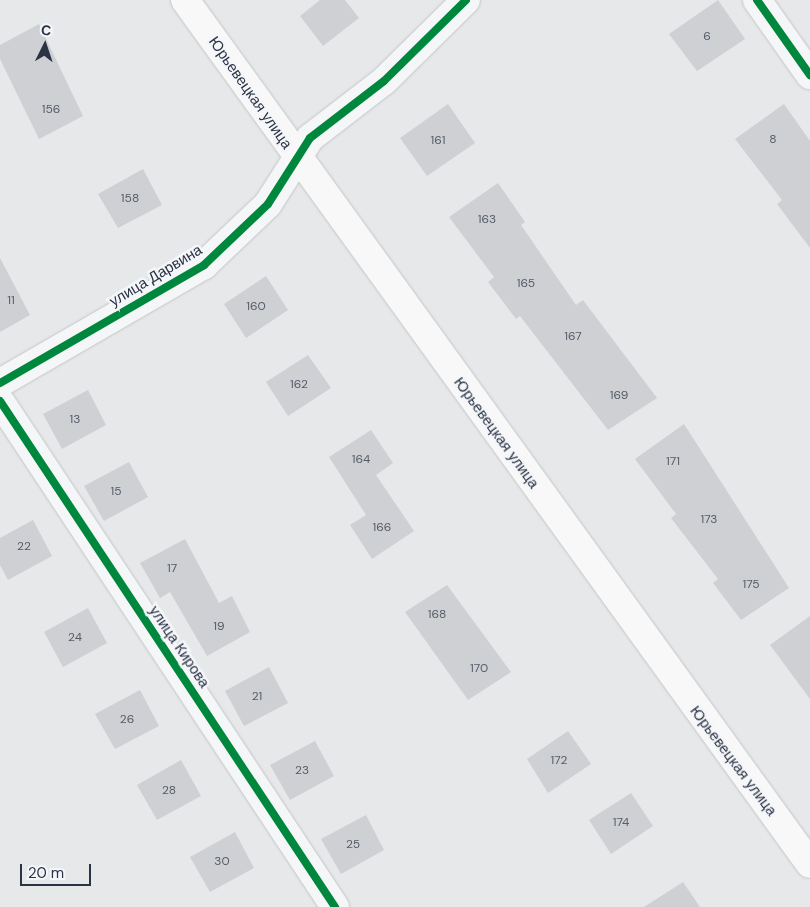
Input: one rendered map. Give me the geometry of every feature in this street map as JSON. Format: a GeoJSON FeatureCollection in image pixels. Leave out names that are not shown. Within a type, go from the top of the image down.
{"type":"FeatureCollection","features":[{"type":"Feature","properties":{"kind":"main road","name":"Юрьевецкая улица"},"geometry":{"type":"LineString","coordinates":[[185,0],[297,159],[810,864]]}},
{"type":"Feature","properties":{"kind":"street","name":"улица Дарвина"},"geometry":{"type":"LineString","coordinates":[[0,383],[204,265],[268,204],[297,159],[324,125],[384,82],[466,0]]}},
{"type":"Feature","properties":{"kind":"street"},"geometry":{"type":"LineString","coordinates":[[757,0],[810,75]]}},
{"type":"Feature","properties":{"kind":"street","name":"улица Кирова"},"geometry":{"type":"LineString","coordinates":[[0,401],[335,907]]}},
{"type":"Feature","properties":{"kind":"building"},"geometry":{"type":"Polygon","coordinates":[[[320,0],[345,0],[359,18],[323,46],[300,16],[320,0]]]}},
{"type":"Feature","properties":{"kind":"building"},"geometry":{"type":"Polygon","coordinates":[[[718,0],[745,39],[697,71],[669,34],[718,0]]]}},
{"type":"Feature","properties":{"kind":"building"},"geometry":{"type":"Polygon","coordinates":[[[39,24],[83,116],[39,139],[0,59],[0,45],[39,24]]]}},
{"type":"Feature","properties":{"kind":"building"},"geometry":{"type":"Polygon","coordinates":[[[448,104],[475,143],[427,176],[400,138],[448,104]]]}},
{"type":"Feature","properties":{"kind":"building"},"geometry":{"type":"Polygon","coordinates":[[[784,104],[810,141],[810,248],[777,204],[782,200],[735,139],[784,104]]]}},
{"type":"Feature","properties":{"kind":"building"},"geometry":{"type":"Polygon","coordinates":[[[143,169],[162,205],[118,228],[98,194],[143,169]]]}},
{"type":"Feature","properties":{"kind":"building"},"geometry":{"type":"Polygon","coordinates":[[[498,183],[525,222],[521,225],[576,305],[583,300],[657,398],[608,430],[520,316],[516,319],[488,282],[494,277],[449,217],[498,183]]]}},
{"type":"Feature","properties":{"kind":"building"},"geometry":{"type":"Polygon","coordinates":[[[0,258],[30,315],[0,332],[0,258]]]}},
{"type":"Feature","properties":{"kind":"building"},"geometry":{"type":"Polygon","coordinates":[[[266,276],[288,310],[246,338],[224,304],[266,276]]]}},
{"type":"Feature","properties":{"kind":"building"},"geometry":{"type":"Polygon","coordinates":[[[308,355],[331,388],[288,416],[266,382],[308,355]]]}},
{"type":"Feature","properties":{"kind":"building"},"geometry":{"type":"Polygon","coordinates":[[[88,390],[106,425],[62,449],[43,414],[88,390]]]}},
{"type":"Feature","properties":{"kind":"building"},"geometry":{"type":"Polygon","coordinates":[[[684,424],[789,588],[741,620],[713,583],[718,579],[671,518],[676,514],[635,459],[684,424]]]}},
{"type":"Feature","properties":{"kind":"building"},"geometry":{"type":"Polygon","coordinates":[[[371,430],[393,463],[376,475],[414,531],[372,559],[350,525],[366,515],[329,457],[371,430]]]}},
{"type":"Feature","properties":{"kind":"building"},"geometry":{"type":"Polygon","coordinates":[[[129,462],[148,497],[104,521],[84,486],[129,462]]]}},
{"type":"Feature","properties":{"kind":"building"},"geometry":{"type":"Polygon","coordinates":[[[33,520],[52,556],[8,580],[0,565],[0,538],[33,520]]]}},
{"type":"Feature","properties":{"kind":"building"},"geometry":{"type":"Polygon","coordinates":[[[185,539],[219,603],[232,596],[250,632],[207,656],[170,592],[160,598],[140,563],[185,539]]]}},
{"type":"Feature","properties":{"kind":"building"},"geometry":{"type":"Polygon","coordinates":[[[447,585],[511,672],[468,700],[405,612],[447,585]]]}},
{"type":"Feature","properties":{"kind":"building"},"geometry":{"type":"Polygon","coordinates":[[[88,608],[107,643],[63,667],[44,632],[88,608]]]}},
{"type":"Feature","properties":{"kind":"building"},"geometry":{"type":"Polygon","coordinates":[[[810,616],[810,699],[770,645],[810,616]]]}},
{"type":"Feature","properties":{"kind":"building"},"geometry":{"type":"Polygon","coordinates":[[[269,667],[288,703],[244,726],[225,691],[269,667]]]}},
{"type":"Feature","properties":{"kind":"building"},"geometry":{"type":"Polygon","coordinates":[[[140,690],[159,726],[115,749],[95,714],[140,690]]]}},
{"type":"Feature","properties":{"kind":"building"},"geometry":{"type":"Polygon","coordinates":[[[568,731],[591,764],[548,793],[527,759],[568,731]]]}},
{"type":"Feature","properties":{"kind":"building"},"geometry":{"type":"Polygon","coordinates":[[[315,741],[334,776],[290,800],[270,765],[315,741]]]}},
{"type":"Feature","properties":{"kind":"building"},"geometry":{"type":"Polygon","coordinates":[[[181,760],[201,796],[157,820],[137,785],[181,760]]]}},
{"type":"Feature","properties":{"kind":"building"},"geometry":{"type":"Polygon","coordinates":[[[631,793],[653,826],[611,854],[589,820],[631,793]]]}},
{"type":"Feature","properties":{"kind":"building"},"geometry":{"type":"Polygon","coordinates":[[[366,815],[384,850],[341,874],[321,839],[366,815]]]}},
{"type":"Feature","properties":{"kind":"building"},"geometry":{"type":"Polygon","coordinates":[[[235,832],[254,868],[210,892],[190,857],[235,832]]]}},
{"type":"Feature","properties":{"kind":"building"},"geometry":{"type":"Polygon","coordinates":[[[683,882],[700,907],[644,907],[683,882]]]}},
{"type":"Feature","properties":{"kind":"cycle path"},"geometry":{"type":"LineString","coordinates":[[0,383],[204,265],[268,204],[310,138],[384,81],[466,0]]}},
{"type":"Feature","properties":{"kind":"cycle path"},"geometry":{"type":"LineString","coordinates":[[757,0],[810,75]]}},
{"type":"Feature","properties":{"kind":"cycle path"},"geometry":{"type":"LineString","coordinates":[[0,401],[335,907]]}}]}
